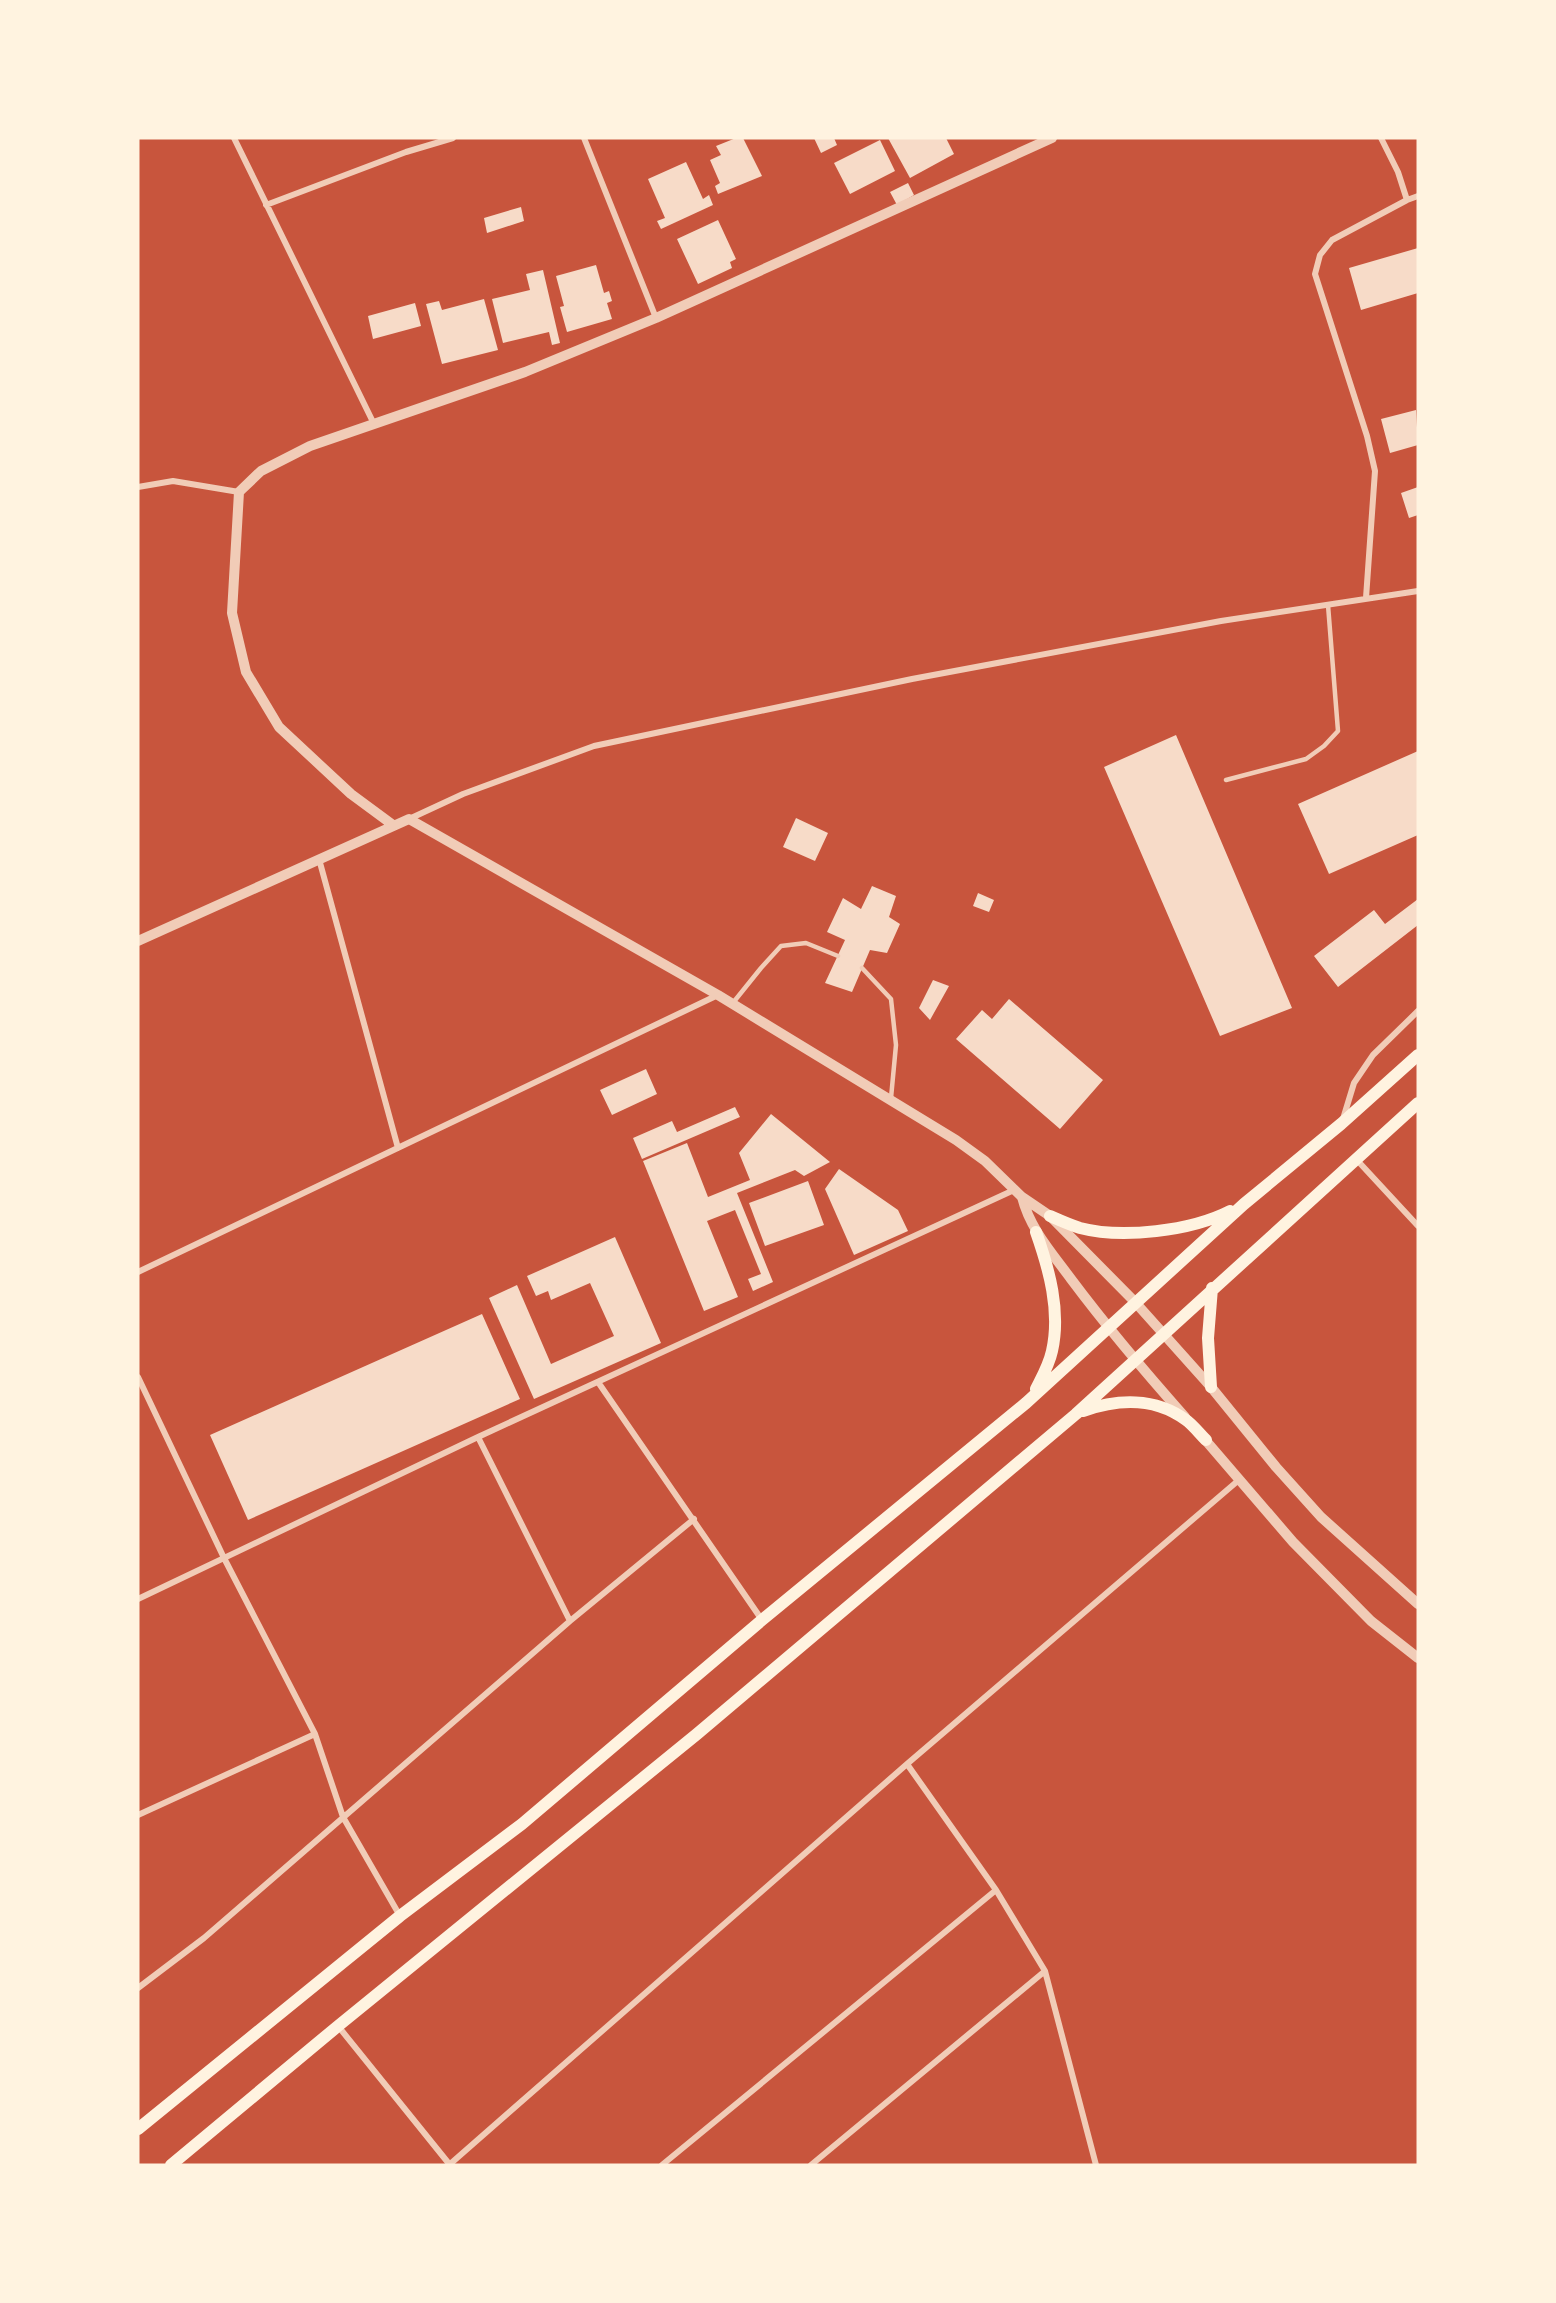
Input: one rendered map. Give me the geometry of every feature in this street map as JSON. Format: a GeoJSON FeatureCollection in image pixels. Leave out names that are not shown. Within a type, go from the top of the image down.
{"type":"FeatureCollection","features":[{"type":"Feature","properties":{"kind":"main road"},"geometry":{"type":"LineString","coordinates":[[138,2130],[400,1916],[522,1824],[762,1620],[1026,1403],[1244,1204],[1341,1124],[1418,1055]]}},
{"type":"Feature","properties":{"kind":"main road"},"geometry":{"type":"LineString","coordinates":[[171,2165],[697,1734],[1076,1414],[1418,1103]]}},
{"type":"Feature","properties":{"kind":"main road"},"geometry":{"type":"LineString","coordinates":[[1050,1216],[1080,1228],[1116,1232],[1154,1231],[1197,1225],[1244,1204]]}},
{"type":"Feature","properties":{"kind":"main road"},"geometry":{"type":"LineString","coordinates":[[1026,1403],[1046,1369],[1052,1352],[1056,1322],[1052,1289],[1036,1232]]}},
{"type":"Feature","properties":{"kind":"main road"},"geometry":{"type":"LineString","coordinates":[[1211,1387],[1208,1338],[1212,1288]]}},
{"type":"Feature","properties":{"kind":"main road"},"geometry":{"type":"LineString","coordinates":[[1076,1414],[1103,1404],[1132,1401],[1160,1406],[1185,1420],[1206,1440]]}},
{"type":"Feature","properties":{"kind":"street"},"geometry":{"type":"LineString","coordinates":[[234,138],[374,425]]}},
{"type":"Feature","properties":{"kind":"street"},"geometry":{"type":"LineString","coordinates":[[266,205],[406,152],[453,138]]}},
{"type":"Feature","properties":{"kind":"street"},"geometry":{"type":"LineString","coordinates":[[584,138],[656,318]]}},
{"type":"Feature","properties":{"kind":"street"},"geometry":{"type":"LineString","coordinates":[[393,825],[351,794],[279,727],[246,672],[232,613],[239,492],[261,471],[310,446],[525,372],[656,318],[1052,138]]}},
{"type":"Feature","properties":{"kind":"street"},"geometry":{"type":"LineString","coordinates":[[1382,138],[1398,172],[1407,200]]}},
{"type":"Feature","properties":{"kind":"street"},"geometry":{"type":"LineString","coordinates":[[1366,598],[1375,471],[1367,436],[1315,274],[1320,255],[1332,240],[1418,196]]}},
{"type":"Feature","properties":{"kind":"street"},"geometry":{"type":"LineString","coordinates":[[138,487],[173,481],[239,492]]}},
{"type":"Feature","properties":{"kind":"street"},"geometry":{"type":"LineString","coordinates":[[138,941],[463,794],[594,746],[923,677],[1221,621],[1418,591]]}},
{"type":"Feature","properties":{"kind":"street"},"geometry":{"type":"LineString","coordinates":[[409,819],[718,995],[956,1140],[985,1161],[1018,1193],[1050,1216],[1135,1302],[1211,1387],[1276,1467],[1321,1517],[1418,1604]]}},
{"type":"Feature","properties":{"kind":"street"},"geometry":{"type":"LineString","coordinates":[[319,859],[398,1148]]}},
{"type":"Feature","properties":{"kind":"street"},"geometry":{"type":"LineString","coordinates":[[138,1272],[718,995]]}},
{"type":"Feature","properties":{"kind":"street"},"geometry":{"type":"LineString","coordinates":[[1341,1124],[1354,1083],[1373,1055],[1418,1011]]}},
{"type":"Feature","properties":{"kind":"street"},"geometry":{"type":"LineString","coordinates":[[1356,1159],[1418,1226]]}},
{"type":"Feature","properties":{"kind":"street"},"geometry":{"type":"LineString","coordinates":[[1018,1193],[1036,1232],[1134,1360],[1240,1478],[1293,1542],[1371,1621],[1418,1658]]}},
{"type":"Feature","properties":{"kind":"street"},"geometry":{"type":"LineString","coordinates":[[138,1599],[477,1437],[1018,1193]]}},
{"type":"Feature","properties":{"kind":"street"},"geometry":{"type":"LineString","coordinates":[[138,1377],[224,1558],[315,1734],[343,1817],[400,1916]]}},
{"type":"Feature","properties":{"kind":"street"},"geometry":{"type":"LineString","coordinates":[[598,1382],[762,1620]]}},
{"type":"Feature","properties":{"kind":"street"},"geometry":{"type":"LineString","coordinates":[[477,1437],[570,1621]]}},
{"type":"Feature","properties":{"kind":"street"},"geometry":{"type":"LineString","coordinates":[[338,2026],[450,2165],[906,1764],[1240,1478]]}},
{"type":"Feature","properties":{"kind":"street"},"geometry":{"type":"LineString","coordinates":[[138,1988],[204,1938],[570,1621],[694,1519]]}},
{"type":"Feature","properties":{"kind":"street"},"geometry":{"type":"LineString","coordinates":[[138,1815],[315,1734]]}},
{"type":"Feature","properties":{"kind":"street"},"geometry":{"type":"LineString","coordinates":[[906,1764],[996,1890],[1046,1971],[1096,2165]]}},
{"type":"Feature","properties":{"kind":"street"},"geometry":{"type":"LineString","coordinates":[[662,2165],[996,1890]]}},
{"type":"Feature","properties":{"kind":"street"},"geometry":{"type":"LineString","coordinates":[[811,2165],[1046,1971]]}},
{"type":"Feature","properties":{"kind":"lane"},"geometry":{"type":"LineString","coordinates":[[1226,780],[1306,759],[1324,746],[1338,731],[1328,604]]}},
{"type":"Feature","properties":{"kind":"lane"},"geometry":{"type":"LineString","coordinates":[[732,1004],[760,968],[781,946],[806,943],[838,956]]}},
{"type":"Feature","properties":{"kind":"lane"},"geometry":{"type":"LineString","coordinates":[[862,968],[891,999],[896,1045],[890,1101]]}},
{"type":"Feature","properties":{"kind":"building"},"geometry":{"type":"Polygon","coordinates":[[[736,138],[743,138],[762,176],[718,194],[715,186],[720,183],[710,160],[721,155],[716,146],[736,138]]]}},
{"type":"Feature","properties":{"kind":"building"},"geometry":{"type":"Polygon","coordinates":[[[814,138],[834,138],[837,145],[821,153],[814,138]]]}},
{"type":"Feature","properties":{"kind":"building"},"geometry":{"type":"Polygon","coordinates":[[[888,138],[946,138],[954,154],[910,178],[888,138]]]}},
{"type":"Feature","properties":{"kind":"building"},"geometry":{"type":"Polygon","coordinates":[[[880,140],[895,171],[850,194],[834,163],[880,140]]]}},
{"type":"Feature","properties":{"kind":"building"},"geometry":{"type":"Polygon","coordinates":[[[686,162],[703,199],[709,195],[713,205],[661,229],[657,221],[665,218],[648,179],[686,162]]]}},
{"type":"Feature","properties":{"kind":"building"},"geometry":{"type":"Polygon","coordinates":[[[908,183],[914,195],[897,205],[890,192],[908,183]]]}},
{"type":"Feature","properties":{"kind":"building"},"geometry":{"type":"Polygon","coordinates":[[[521,207],[524,221],[487,233],[484,218],[521,207]]]}},
{"type":"Feature","properties":{"kind":"building"},"geometry":{"type":"Polygon","coordinates":[[[718,220],[736,259],[730,262],[732,268],[698,284],[677,239],[718,220]]]}},
{"type":"Feature","properties":{"kind":"building"},"geometry":{"type":"Polygon","coordinates":[[[1418,248],[1418,293],[1361,310],[1349,268],[1418,248]]]}},
{"type":"Feature","properties":{"kind":"building"},"geometry":{"type":"Polygon","coordinates":[[[596,265],[604,293],[609,291],[612,301],[607,303],[612,319],[567,332],[560,307],[564,306],[556,276],[596,265]]]}},
{"type":"Feature","properties":{"kind":"building"},"geometry":{"type":"Polygon","coordinates":[[[543,270],[560,343],[552,345],[549,332],[503,343],[492,299],[530,290],[526,274],[543,270]]]}},
{"type":"Feature","properties":{"kind":"building"},"geometry":{"type":"Polygon","coordinates":[[[484,299],[498,350],[442,364],[426,304],[439,301],[442,310],[484,299]]]}},
{"type":"Feature","properties":{"kind":"building"},"geometry":{"type":"Polygon","coordinates":[[[415,303],[421,326],[373,339],[368,316],[415,303]]]}},
{"type":"Feature","properties":{"kind":"building"},"geometry":{"type":"Polygon","coordinates":[[[1416,410],[1418,445],[1390,453],[1381,419],[1416,410]]]}},
{"type":"Feature","properties":{"kind":"building"},"geometry":{"type":"Polygon","coordinates":[[[1418,487],[1418,515],[1409,518],[1401,493],[1418,487]]]}},
{"type":"Feature","properties":{"kind":"building"},"geometry":{"type":"Polygon","coordinates":[[[1176,735],[1292,1008],[1220,1036],[1104,767],[1176,735]]]}},
{"type":"Feature","properties":{"kind":"building"},"geometry":{"type":"Polygon","coordinates":[[[1418,751],[1418,835],[1329,874],[1298,804],[1418,751]]]}},
{"type":"Feature","properties":{"kind":"building"},"geometry":{"type":"Polygon","coordinates":[[[796,818],[828,833],[815,861],[783,847],[796,818]]]}},
{"type":"Feature","properties":{"kind":"building"},"geometry":{"type":"Polygon","coordinates":[[[872,886],[896,896],[889,917],[900,924],[887,953],[870,950],[852,992],[825,983],[845,940],[827,932],[843,898],[861,909],[872,886]]]}},
{"type":"Feature","properties":{"kind":"building"},"geometry":{"type":"Polygon","coordinates":[[[978,893],[994,900],[989,912],[973,906],[978,893]]]}},
{"type":"Feature","properties":{"kind":"building"},"geometry":{"type":"Polygon","coordinates":[[[1418,899],[1418,925],[1338,987],[1314,956],[1374,910],[1385,924],[1418,899]]]}},
{"type":"Feature","properties":{"kind":"building"},"geometry":{"type":"Polygon","coordinates":[[[933,980],[949,986],[930,1020],[919,1008],[933,980]]]}},
{"type":"Feature","properties":{"kind":"building"},"geometry":{"type":"Polygon","coordinates":[[[1009,999],[1103,1080],[1060,1129],[956,1039],[982,1010],[992,1019],[1009,999]]]}},
{"type":"Feature","properties":{"kind":"building"},"geometry":{"type":"Polygon","coordinates":[[[646,1069],[657,1094],[612,1115],[600,1090],[646,1069]]]}},
{"type":"Feature","properties":{"kind":"building"},"geometry":{"type":"Polygon","coordinates":[[[735,1107],[740,1117],[642,1159],[633,1138],[672,1121],[677,1132],[735,1107]]]}},
{"type":"Feature","properties":{"kind":"building"},"geometry":{"type":"Polygon","coordinates":[[[771,1114],[830,1162],[804,1176],[795,1170],[737,1193],[773,1282],[753,1291],[748,1279],[761,1274],[735,1210],[707,1221],[738,1297],[704,1311],[643,1161],[687,1143],[708,1197],[750,1180],[739,1153],[771,1114]]]}},
{"type":"Feature","properties":{"kind":"building"},"geometry":{"type":"Polygon","coordinates":[[[839,1169],[898,1210],[908,1231],[854,1255],[825,1189],[839,1169]]]}},
{"type":"Feature","properties":{"kind":"building"},"geometry":{"type":"Polygon","coordinates":[[[808,1181],[824,1225],[765,1246],[749,1203],[808,1181]]]}},
{"type":"Feature","properties":{"kind":"building"},"geometry":{"type":"Polygon","coordinates":[[[615,1237],[661,1343],[534,1399],[489,1298],[517,1285],[551,1364],[614,1336],[590,1283],[551,1300],[548,1291],[536,1296],[527,1276],[615,1237]]]}},
{"type":"Feature","properties":{"kind":"building"},"geometry":{"type":"Polygon","coordinates":[[[482,1314],[520,1399],[248,1520],[210,1435],[482,1314]]]}}]}
